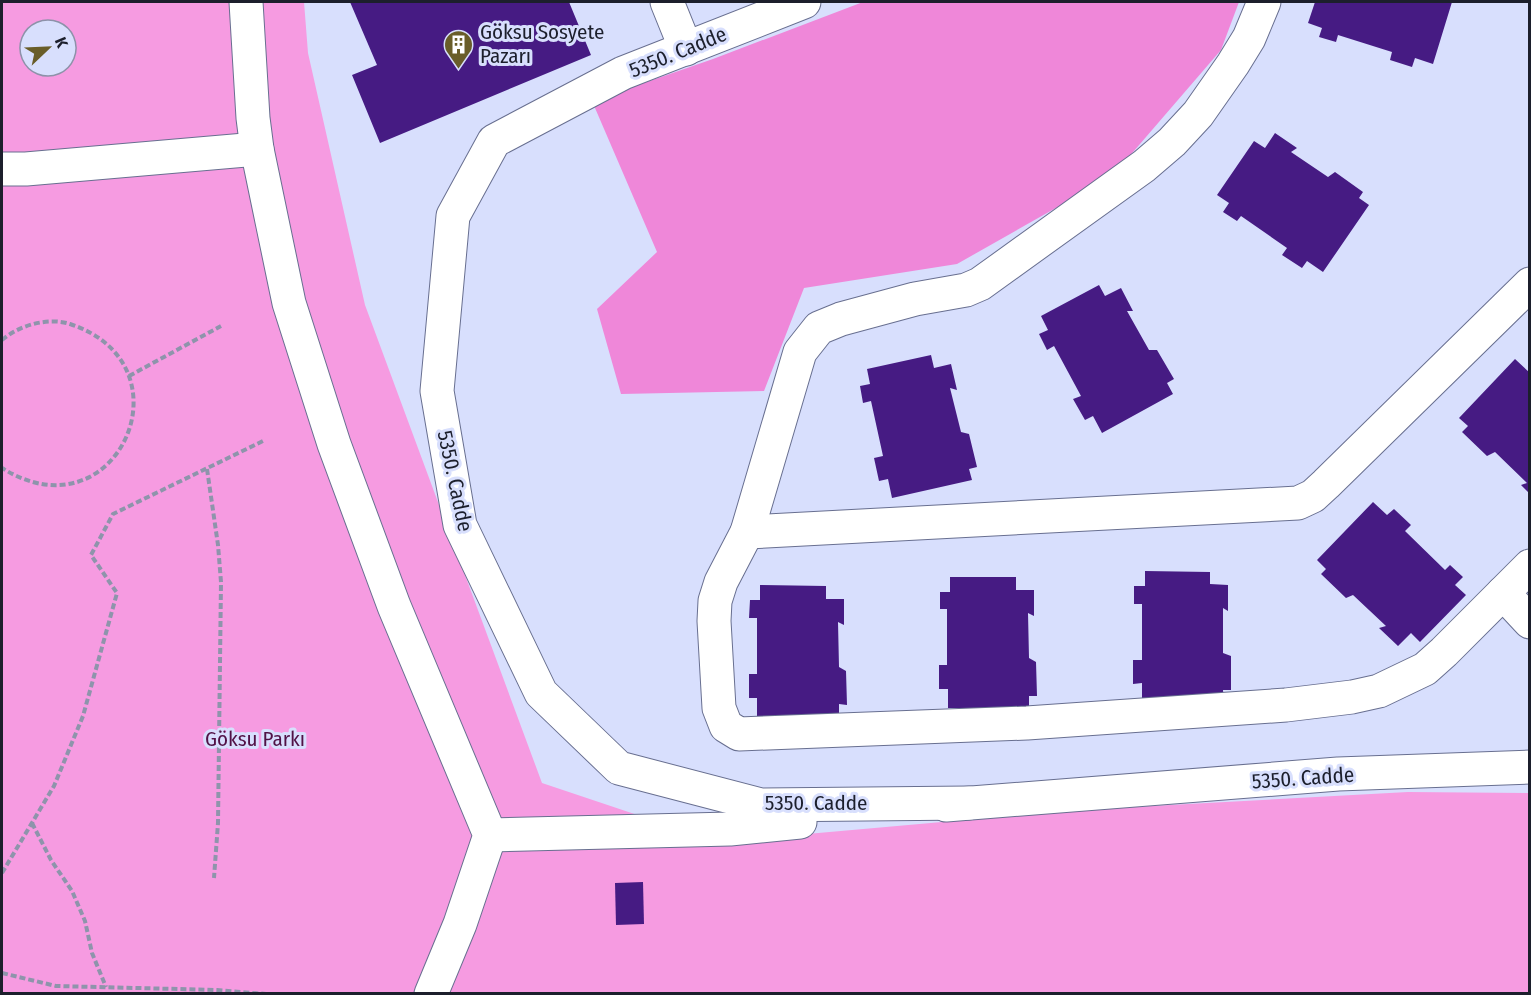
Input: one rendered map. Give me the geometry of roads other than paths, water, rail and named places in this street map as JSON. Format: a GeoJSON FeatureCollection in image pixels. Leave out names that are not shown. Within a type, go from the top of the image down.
{"type":"FeatureCollection","features":[{"type":"Feature","properties":{"kind":"street"},"geometry":{"type":"LineString","coordinates":[[246,2],[257,148],[289,303],[334,444],[394,606],[490,834],[460,924],[430,993]]}},
{"type":"Feature","properties":{"kind":"street"},"geometry":{"type":"LineString","coordinates":[[667,2],[686,49]]}},
{"type":"Feature","properties":{"kind":"street","name":"5350. Cadde"},"geometry":{"type":"LineString","coordinates":[[804,2],[623,73],[494,141],[453,216],[437,391],[460,525],[541,693],[619,768],[761,805],[969,803]]}},
{"type":"Feature","properties":{"kind":"street"},"geometry":{"type":"LineString","coordinates":[[1264,2],[1244,46],[1198,114],[1172,142],[1134,173],[980,284],[948,294],[915,299],[841,319],[819,328],[800,352],[747,532],[721,582],[715,601],[719,708],[726,726],[739,734],[1028,723],[1286,705],[1352,697],[1379,691],[1425,669],[1528,570]]}},
{"type":"Feature","properties":{"kind":"street"},"geometry":{"type":"LineString","coordinates":[[2,169],[26,169],[257,148]]}},
{"type":"Feature","properties":{"kind":"street"},"geometry":{"type":"LineString","coordinates":[[747,532],[1298,503],[1312,496],[1326,484],[1530,284]]}},
{"type":"Feature","properties":{"kind":"street"},"geometry":{"type":"LineString","coordinates":[[1503,593],[1530,622]]}},
{"type":"Feature","properties":{"kind":"street","name":"5350. Cadde"},"geometry":{"type":"LineString","coordinates":[[490,834],[730,829],[969,803],[1338,774],[1530,767]]}},
{"type":"Feature","properties":{"kind":"place","name":"Göksu Sosyete Pazarı"},"geometry":{"type":"Point","coordinates":[459,70]}},
{"type":"Feature","properties":{"kind":"park label","name":"Göksu Parkı"},"geometry":{"type":"Point","coordinates":[255,739]}}]}
